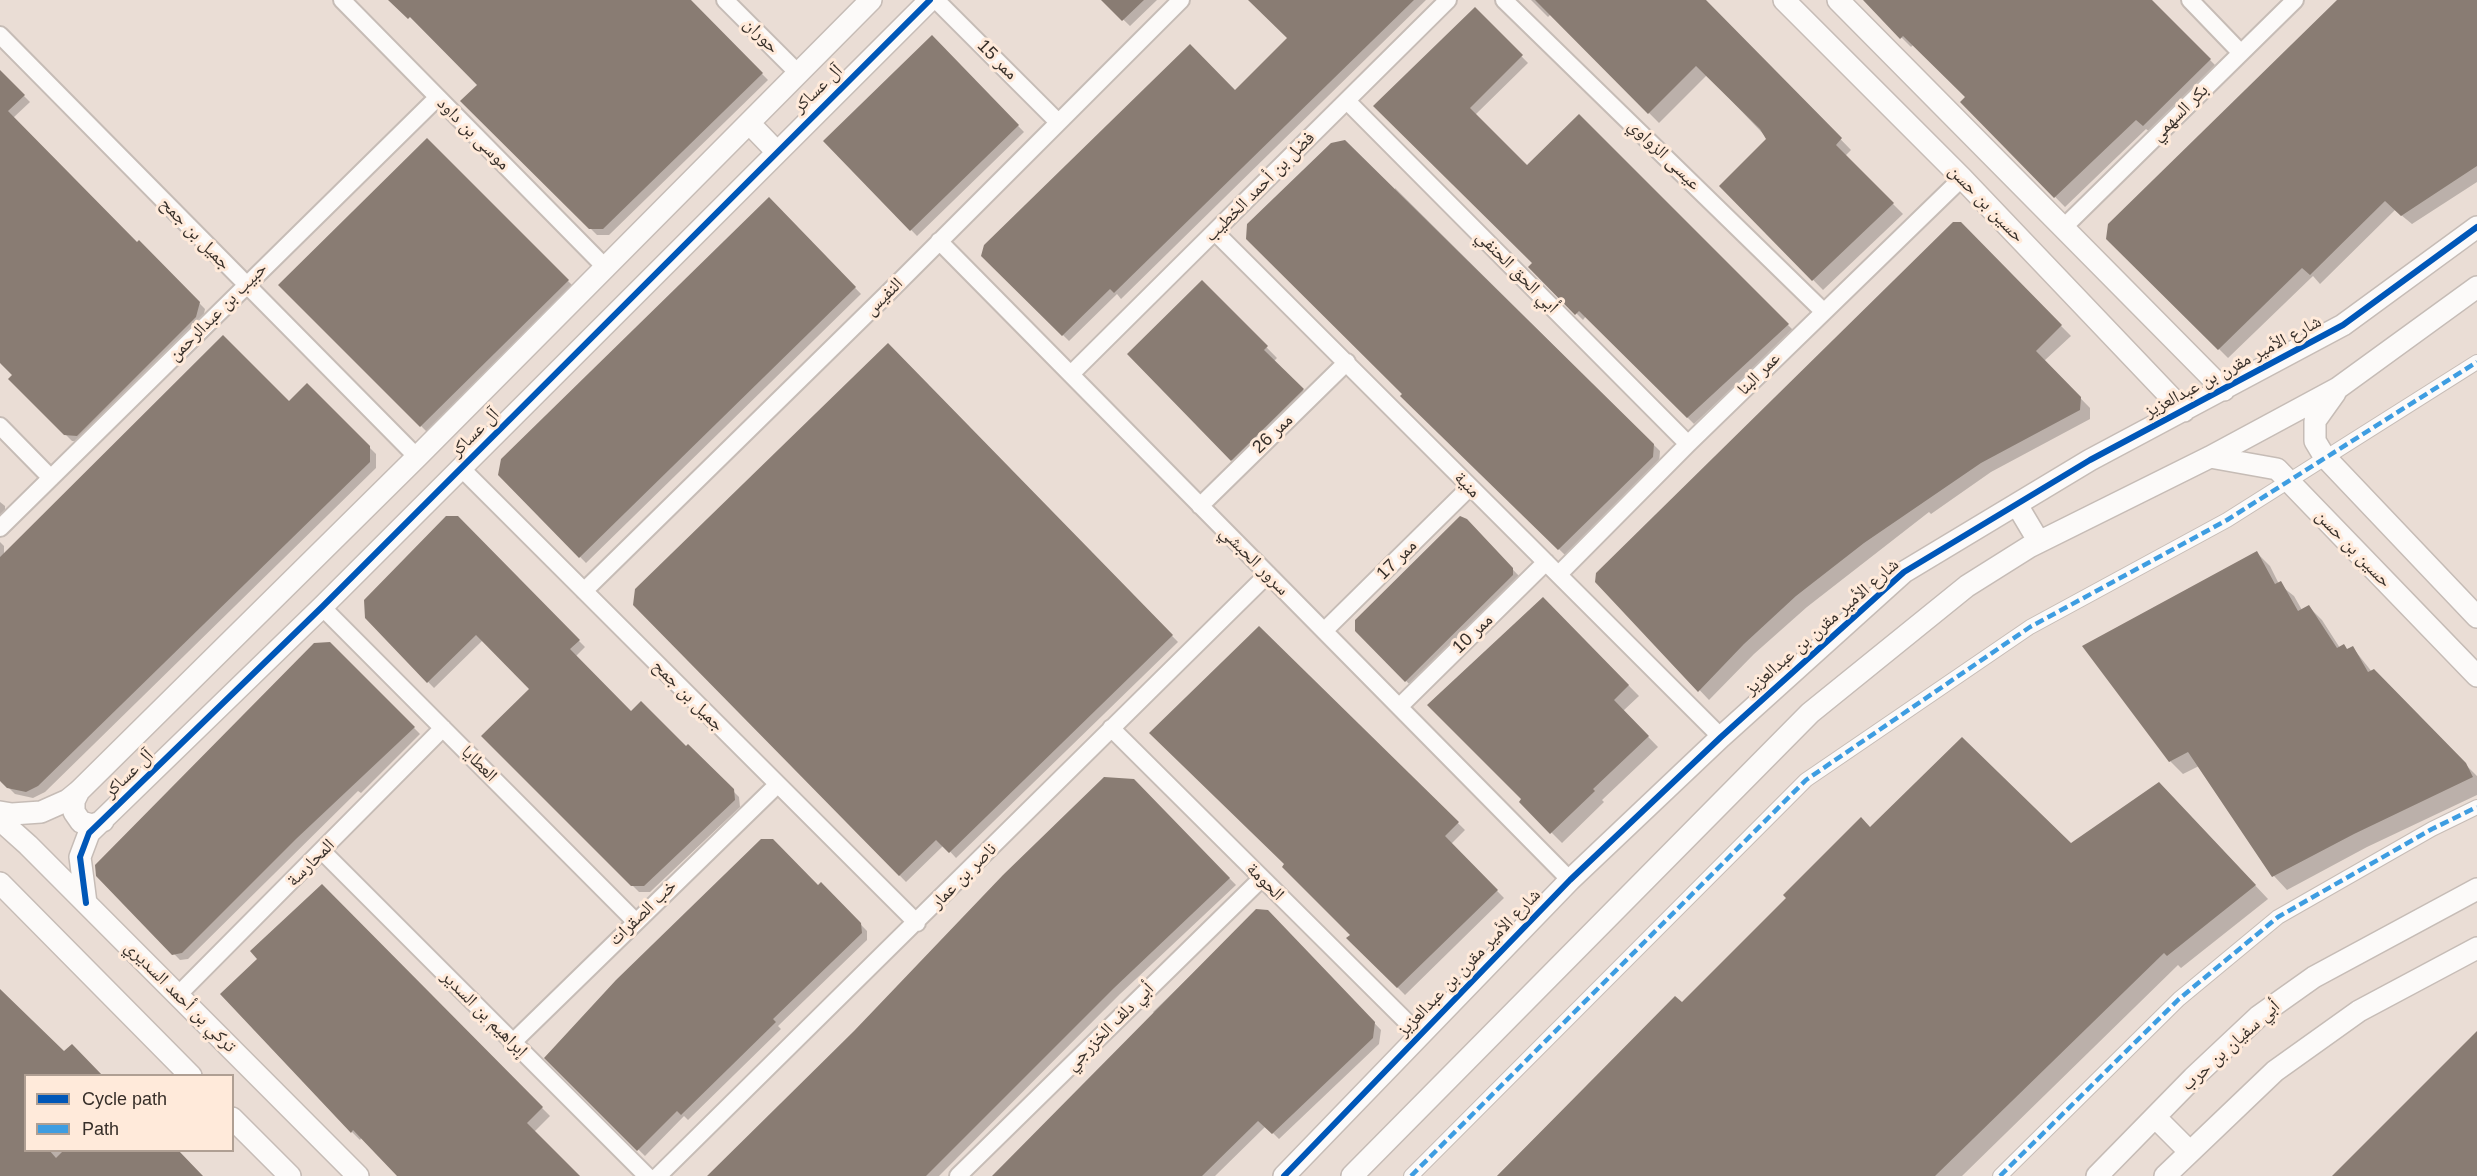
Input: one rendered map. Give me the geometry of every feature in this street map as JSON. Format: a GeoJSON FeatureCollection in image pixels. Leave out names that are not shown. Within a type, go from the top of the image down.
{"type":"FeatureCollection","features":[{"type":"Feature","properties":{"kind":"street","name":"موسى بن داود"},"geometry":{"type":"LineString","coordinates":[[342,0],[605,267]]}},
{"type":"Feature","properties":{"kind":"street","name":"حوران"},"geometry":{"type":"LineString","coordinates":[[725,0],[797,72]]}},
{"type":"Feature","properties":{"kind":"street","name":"آل عساكر"},"geometry":{"type":"LineString","coordinates":[[0,812],[12,814],[41,812],[68,800],[79,791],[417,457],[871,0]]}},
{"type":"Feature","properties":{"kind":"street","name":"آل عساكر"},"geometry":{"type":"LineString","coordinates":[[86,903],[80,857],[89,833],[322,607],[776,151],[930,0]]}},
{"type":"Feature","properties":{"kind":"street","name":"ممر 15"},"geometry":{"type":"LineString","coordinates":[[936,0],[1057,121]]}},
{"type":"Feature","properties":{"kind":"street","name":"النفيس"},"geometry":{"type":"LineString","coordinates":[[584,591],[1180,0]]}},
{"type":"Feature","properties":{"kind":"street","name":"فضل بن أحمد الخطيب"},"geometry":{"type":"LineString","coordinates":[[1071,374],[1448,0]]}},
{"type":"Feature","properties":{"kind":"street","name":"عيسى الزواوي"},"geometry":{"type":"LineString","coordinates":[[1504,0],[1823,311]]}},
{"type":"Feature","properties":{"kind":"street","name":"حسين بن حسن"},"geometry":{"type":"LineString","coordinates":[[1784,0],[1962,178],[2184,411]]}},
{"type":"Feature","properties":{"kind":"street"},"geometry":{"type":"LineString","coordinates":[[1838,0],[2065,226],[2223,390]]}},
{"type":"Feature","properties":{"kind":"street"},"geometry":{"type":"LineString","coordinates":[[2190,0],[2241,53]]}},
{"type":"Feature","properties":{"kind":"street","name":"بكر السهمي"},"geometry":{"type":"LineString","coordinates":[[2065,226],[2295,0]]}},
{"type":"Feature","properties":{"kind":"street","name":"جميل بن جمح"},"geometry":{"type":"LineString","coordinates":[[0,35],[417,457]]}},
{"type":"Feature","properties":{"kind":"street","name":"حبيب بن عبدالرحمن"},"geometry":{"type":"LineString","coordinates":[[0,528],[437,98]]}},
{"type":"Feature","properties":{"kind":"street","name":"أبي الحق الحنفي"},"geometry":{"type":"LineString","coordinates":[[1347,101],[1688,444]]}},
{"type":"Feature","properties":{"kind":"street"},"geometry":{"type":"LineString","coordinates":[[749,123],[776,151]]}},
{"type":"Feature","properties":{"kind":"street","name":"عمر البنا"},"geometry":{"type":"LineString","coordinates":[[1559,574],[1823,311],[1962,178]]}},
{"type":"Feature","properties":{"kind":"street","name":"شارع الأمير مقرن بن عبدالعزيز"},"geometry":{"type":"LineString","coordinates":[[1284,1176],[1570,880],[1721,736],[1904,572],[2090,460],[2343,325],[2477,227]]}},
{"type":"Feature","properties":{"kind":"street","name":"منية"},"geometry":{"type":"LineString","coordinates":[[1215,232],[1347,362],[1469,488],[1559,574],[1721,736]]}},
{"type":"Feature","properties":{"kind":"street","name":"سرور الحبشي"},"geometry":{"type":"LineString","coordinates":[[939,241],[1570,880]]}},
{"type":"Feature","properties":{"kind":"street"},"geometry":{"type":"LineString","coordinates":[[1360,1172],[1810,713],[1967,586],[2039,542],[2210,458],[2338,388],[2477,287]]}},
{"type":"Feature","properties":{"kind":"street","name":"ممر 26"},"geometry":{"type":"LineString","coordinates":[[1200,506],[1347,362]]}},
{"type":"Feature","properties":{"kind":"street"},"geometry":{"type":"LineString","coordinates":[[1411,1176],[1806,780],[2030,627],[2227,520],[2477,362]]}},
{"type":"Feature","properties":{"kind":"street"},"geometry":{"type":"LineString","coordinates":[[2338,388],[2315,421],[2315,441],[2325,456],[2477,617]]}},
{"type":"Feature","properties":{"kind":"street"},"geometry":{"type":"LineString","coordinates":[[0,426],[51,478]]}},
{"type":"Feature","properties":{"kind":"street","name":"حسين بن حسن"},"geometry":{"type":"LineString","coordinates":[[2210,458],[2277,470],[2477,676]]}},
{"type":"Feature","properties":{"kind":"street","name":"جميل بن جمح"},"geometry":{"type":"LineString","coordinates":[[460,468],[917,923]]}},
{"type":"Feature","properties":{"kind":"street","name":"ممر 17"},"geometry":{"type":"LineString","coordinates":[[1324,631],[1469,488]]}},
{"type":"Feature","properties":{"kind":"street"},"geometry":{"type":"LineString","coordinates":[[2017,504],[2039,542]]}},
{"type":"Feature","properties":{"kind":"street","name":"ممر 10"},"geometry":{"type":"LineString","coordinates":[[1400,706],[1546,562]]}},
{"type":"Feature","properties":{"kind":"street","name":"ناصر بن عمار"},"geometry":{"type":"LineString","coordinates":[[658,1176],[917,923],[1268,574]]}},
{"type":"Feature","properties":{"kind":"street","name":"العطايا"},"geometry":{"type":"LineString","coordinates":[[322,607],[635,921]]}},
{"type":"Feature","properties":{"kind":"street","name":"المحارسة"},"geometry":{"type":"LineString","coordinates":[[177,996],[443,728]]}},
{"type":"Feature","properties":{"kind":"street","name":"الحومة"},"geometry":{"type":"LineString","coordinates":[[1111,728],[1420,1035]]}},
{"type":"Feature","properties":{"kind":"street","name":"خب الصقرات"},"geometry":{"type":"LineString","coordinates":[[512,1043],[777,785]]}},
{"type":"Feature","properties":{"kind":"street"},"geometry":{"type":"LineString","coordinates":[[79,791],[74,801],[74,813],[81,822],[92,825],[103,821]]}},
{"type":"Feature","properties":{"kind":"street"},"geometry":{"type":"LineString","coordinates":[[2000,1176],[2179,999],[2278,917],[2432,829],[2477,807]]}},
{"type":"Feature","properties":{"kind":"street","name":"تركي بن أحمد السديري"},"geometry":{"type":"LineString","coordinates":[[0,820],[358,1176]]}},
{"type":"Feature","properties":{"kind":"street","name":"إبراهيم بن السدير"},"geometry":{"type":"LineString","coordinates":[[322,852],[647,1176]]}},
{"type":"Feature","properties":{"kind":"street","name":"أبي دلف الخزرجي"},"geometry":{"type":"LineString","coordinates":[[958,1176],[1261,879]]}},
{"type":"Feature","properties":{"kind":"street"},"geometry":{"type":"LineString","coordinates":[[0,883],[188,1074]]}},
{"type":"Feature","properties":{"kind":"street","name":"أبي سفيان بن حرب"},"geometry":{"type":"LineString","coordinates":[[2097,1176],[2259,1016],[2314,977],[2477,889]]}},
{"type":"Feature","properties":{"kind":"street"},"geometry":{"type":"LineString","coordinates":[[2165,1176],[2275,1071],[2359,1011],[2477,948]]}},
{"type":"Feature","properties":{"kind":"street"},"geometry":{"type":"LineString","coordinates":[[2155,1117],[2190,1152]]}},
{"type":"Feature","properties":{"kind":"street"},"geometry":{"type":"LineString","coordinates":[[234,1120],[290,1176]]}},
{"type":"Feature","properties":{"kind":"building"},"geometry":{"type":"Polygon","coordinates":[[[388,0],[691,0],[763,73],[603,229],[589,229],[460,101],[477,85],[410,17],[408,19],[388,0]]]}},
{"type":"Feature","properties":{"kind":"building"},"geometry":{"type":"Polygon","coordinates":[[[1101,0],[1144,0],[1122,21],[1101,0]]]}},
{"type":"Feature","properties":{"kind":"building"},"geometry":{"type":"Polygon","coordinates":[[[1248,0],[1414,0],[1114,293],[1110,289],[1062,336],[981,256],[984,245],[1190,44],[1235,90],[1287,38],[1248,0]]]}},
{"type":"Feature","properties":{"kind":"building"},"geometry":{"type":"Polygon","coordinates":[[[1535,0],[1706,0],[1842,138],[1836,145],[1894,203],[1812,281],[1719,186],[1766,139],[1760,129],[1696,66],[1648,114],[1535,0]]]}},
{"type":"Feature","properties":{"kind":"building"},"geometry":{"type":"Polygon","coordinates":[[[1863,0],[2152,0],[2211,59],[2143,126],[2136,120],[2054,198],[1960,102],[1965,97],[1903,36],[1900,39],[1863,0]]]}},
{"type":"Feature","properties":{"kind":"building"},"geometry":{"type":"Polygon","coordinates":[[[2337,0],[2477,0],[2477,166],[2401,216],[2385,201],[2310,275],[2302,268],[2218,350],[2106,239],[2108,224],[2337,0]]]}},
{"type":"Feature","properties":{"kind":"building"},"geometry":{"type":"Polygon","coordinates":[[[1475,7],[1523,55],[1470,108],[1527,165],[1579,114],[1789,324],[1687,418],[1579,311],[1575,315],[1528,267],[1532,263],[1373,106],[1475,7]]]}},
{"type":"Feature","properties":{"kind":"building"},"geometry":{"type":"Polygon","coordinates":[[[932,35],[1019,125],[910,231],[823,141],[932,35]]]}},
{"type":"Feature","properties":{"kind":"building"},"geometry":{"type":"Polygon","coordinates":[[[0,70],[25,95],[8,111],[137,242],[139,240],[200,302],[196,317],[77,436],[64,435],[8,379],[12,375],[0,363],[0,70]]]}},
{"type":"Feature","properties":{"kind":"building"},"geometry":{"type":"Polygon","coordinates":[[[427,138],[569,280],[420,427],[278,285],[427,138]]]}},
{"type":"Feature","properties":{"kind":"building"},"geometry":{"type":"Polygon","coordinates":[[[1345,140],[1654,444],[1653,457],[1558,550],[1400,396],[1402,394],[1246,239],[1247,224],[1331,143],[1345,140]]]}},
{"type":"Feature","properties":{"kind":"building"},"geometry":{"type":"Polygon","coordinates":[[[769,197],[856,287],[579,558],[498,475],[501,459],[769,197]]]}},
{"type":"Feature","properties":{"kind":"building"},"geometry":{"type":"Polygon","coordinates":[[[1953,222],[1961,222],[2062,325],[2036,351],[2081,397],[2080,410],[1981,463],[1864,543],[1796,596],[1744,644],[1698,692],[1595,582],[1596,573],[1953,222]]]}},
{"type":"Feature","properties":{"kind":"building"},"geometry":{"type":"Polygon","coordinates":[[[1202,280],[1268,346],[1264,350],[1304,389],[1231,461],[1127,354],[1202,280]]]}},
{"type":"Feature","properties":{"kind":"building"},"geometry":{"type":"Polygon","coordinates":[[[223,335],[289,401],[307,383],[370,446],[370,462],[38,786],[26,792],[7,788],[0,781],[0,557],[223,335]]]}},
{"type":"Feature","properties":{"kind":"building"},"geometry":{"type":"Polygon","coordinates":[[[888,343],[1173,635],[949,853],[936,840],[899,876],[633,605],[635,589],[888,343]]]}},
{"type":"Feature","properties":{"kind":"building"},"geometry":{"type":"Polygon","coordinates":[[[446,516],[458,516],[580,640],[570,649],[631,711],[641,701],[734,789],[735,800],[644,886],[631,886],[481,736],[529,689],[476,635],[427,683],[365,618],[364,600],[446,516]]]}},
{"type":"Feature","properties":{"kind":"building"},"geometry":{"type":"Polygon","coordinates":[[[1460,516],[1467,519],[1513,568],[1513,575],[1405,682],[1355,631],[1355,620],[1460,516]]]}},
{"type":"Feature","properties":{"kind":"building"},"geometry":{"type":"Polygon","coordinates":[[[2257,551],[2275,584],[2281,581],[2298,611],[2309,605],[2337,648],[2344,644],[2347,649],[2353,646],[2368,672],[2374,669],[2466,763],[2473,777],[2354,834],[2272,877],[2188,752],[2169,762],[2082,646],[2257,551]]]}},
{"type":"Feature","properties":{"kind":"building"},"geometry":{"type":"Polygon","coordinates":[[[1543,597],[1629,685],[1614,700],[1649,736],[1550,834],[1519,802],[1521,799],[1427,705],[1543,597]]]}},
{"type":"Feature","properties":{"kind":"building"},"geometry":{"type":"Polygon","coordinates":[[[1259,626],[1459,822],[1445,836],[1498,890],[1397,988],[1346,938],[1350,935],[1282,867],[1284,864],[1149,733],[1259,626]]]}},
{"type":"Feature","properties":{"kind":"building"},"geometry":{"type":"Polygon","coordinates":[[[330,642],[415,727],[296,839],[182,953],[172,955],[96,876],[95,865],[314,643],[330,642]]]}},
{"type":"Feature","properties":{"kind":"building"},"geometry":{"type":"Polygon","coordinates":[[[1962,737],[2071,843],[2159,782],[2256,885],[2167,956],[2164,953],[1935,1176],[1497,1176],[1675,996],[1682,1002],[1786,898],[1783,895],[1861,817],[1870,827],[1962,737]]]}},
{"type":"Feature","properties":{"kind":"building"},"geometry":{"type":"Polygon","coordinates":[[[1104,777],[1134,779],[1230,878],[1114,988],[926,1176],[707,1176],[854,1031],[1003,875],[1104,777]]]}},
{"type":"Feature","properties":{"kind":"building"},"geometry":{"type":"Polygon","coordinates":[[[761,839],[773,839],[818,885],[821,882],[861,923],[862,933],[773,1019],[776,1022],[681,1115],[677,1111],[637,1151],[544,1058],[616,980],[761,839]]]}},
{"type":"Feature","properties":{"kind":"building"},"geometry":{"type":"Polygon","coordinates":[[[322,884],[543,1107],[527,1123],[580,1176],[397,1176],[353,1130],[351,1133],[220,994],[257,959],[250,951],[322,884]]]}},
{"type":"Feature","properties":{"kind":"building"},"geometry":{"type":"Polygon","coordinates":[[[1256,909],[1268,910],[1375,1022],[1373,1038],[1272,1134],[1258,1121],[1202,1176],[992,1176],[1256,909]]]}},
{"type":"Feature","properties":{"kind":"building"},"geometry":{"type":"Polygon","coordinates":[[[0,989],[64,1051],[72,1044],[101,1074],[24,1074],[24,1152],[51,1152],[56,1158],[62,1152],[180,1152],[203,1176],[0,1176],[0,989]]]}},
{"type":"Feature","properties":{"kind":"building"},"geometry":{"type":"Polygon","coordinates":[[[2477,1031],[2477,1176],[2332,1176],[2477,1031]]]}},
{"type":"Feature","properties":{"kind":"marked path"},"geometry":{"type":"LineString","coordinates":[[1411,1176],[1806,780],[2030,627],[2227,520],[2477,362]]}},
{"type":"Feature","properties":{"kind":"marked path"},"geometry":{"type":"LineString","coordinates":[[2000,1176],[2179,999],[2278,917],[2432,829],[2477,807]]}},
{"type":"Feature","properties":{"kind":"cycle path"},"geometry":{"type":"LineString","coordinates":[[86,903],[80,857],[89,833],[322,607],[930,0]]}},
{"type":"Feature","properties":{"kind":"cycle path"},"geometry":{"type":"LineString","coordinates":[[1284,1176],[1570,880],[1721,737],[1904,572],[2090,460],[2343,325],[2477,227]]}}]}
